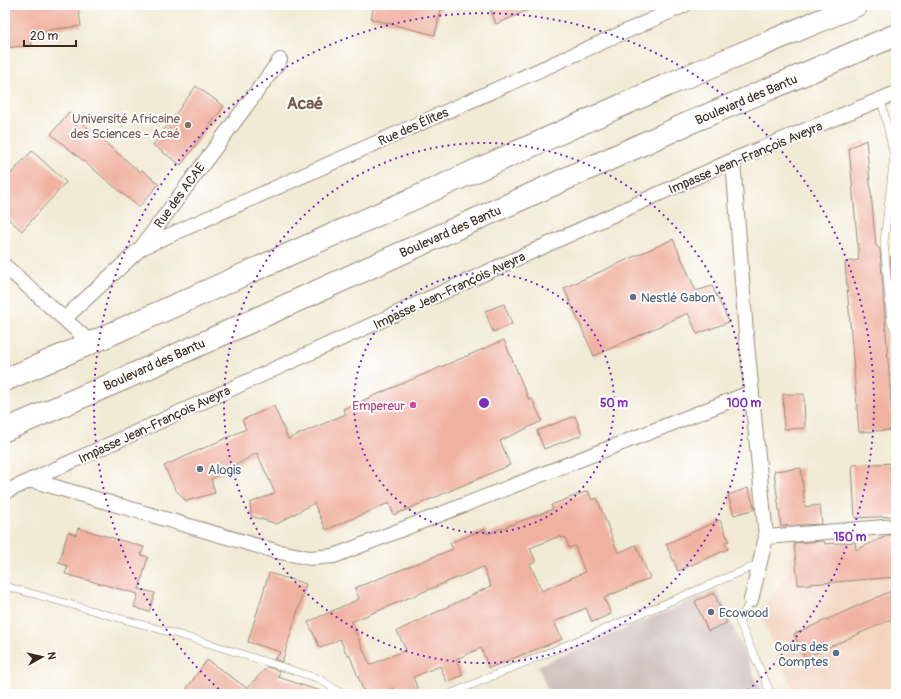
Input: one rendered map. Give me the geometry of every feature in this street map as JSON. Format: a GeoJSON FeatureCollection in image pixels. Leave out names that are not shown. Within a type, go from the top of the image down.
{"type":"FeatureCollection","features":[{"type":"Feature","properties":{"kind":"highway"},"geometry":{"type":"LineString","coordinates":[[5,380],[91,343],[667,85],[857,5]]}},
{"type":"Feature","properties":{"kind":"highway","name":"Boulevard des Bantu"},"geometry":{"type":"LineString","coordinates":[[5,430],[135,373],[689,123],[896,35]]}},
{"type":"Feature","properties":{"kind":"street","name":"Rue des Élites"},"geometry":{"type":"LineString","coordinates":[[141,248],[685,5]]}},
{"type":"Feature","properties":{"kind":"street","name":"Rue des ACAE"},"geometry":{"type":"LineString","coordinates":[[65,318],[141,248],[280,60]]}},
{"type":"Feature","properties":{"kind":"street","name":"Impasse Jean-François Aveyra"},"geometry":{"type":"LineString","coordinates":[[5,492],[733,160],[896,93]]}},
{"type":"Feature","properties":{"kind":"street"},"geometry":{"type":"LineString","coordinates":[[733,160],[752,392],[766,537],[752,600]]}},
{"type":"Feature","properties":{"kind":"street"},"geometry":{"type":"LineString","coordinates":[[5,266],[65,318],[91,343]]}},
{"type":"Feature","properties":{"kind":"street"},"geometry":{"type":"LineString","coordinates":[[31,480],[275,551],[310,558],[334,556],[752,392]]}},
{"type":"Feature","properties":{"kind":"street"},"geometry":{"type":"LineString","coordinates":[[766,537],[896,526]]}},
{"type":"Feature","properties":{"kind":"lane"},"geometry":{"type":"LineString","coordinates":[[881,99],[895,157],[884,242],[891,322],[896,333]]}},
{"type":"Feature","properties":{"kind":"lane"},"geometry":{"type":"LineString","coordinates":[[450,694],[761,563]]}},
{"type":"Feature","properties":{"kind":"lane"},"geometry":{"type":"LineString","coordinates":[[5,586],[201,641],[320,679],[342,694]]}},
{"type":"Feature","properties":{"kind":"lane"},"geometry":{"type":"LineString","coordinates":[[752,600],[739,621],[770,694]]}},
{"type":"Feature","properties":{"kind":"shaded area","name":"Cours des Comptes"},"geometry":{"type":"Polygon","coordinates":[[[896,529],[896,694],[795,694],[759,612],[790,571],[790,542],[896,529]]]}},
{"type":"Feature","properties":{"kind":"shaded area"},"geometry":{"type":"Polygon","coordinates":[[[717,590],[762,694],[549,694],[538,666],[717,590]]]}},
{"type":"Feature","properties":{"kind":"building"},"geometry":{"type":"Polygon","coordinates":[[[26,5],[78,5],[81,26],[31,32],[32,45],[5,48],[5,8],[26,5]]]}},
{"type":"Feature","properties":{"kind":"building"},"geometry":{"type":"Polygon","coordinates":[[[374,5],[442,5],[435,35],[371,19],[374,5]]]}},
{"type":"Feature","properties":{"kind":"building"},"geometry":{"type":"Polygon","coordinates":[[[489,5],[540,5],[496,24],[489,5]]]}},
{"type":"Feature","properties":{"kind":"building","name":"Université Africaine des Sciences - Acaé"},"geometry":{"type":"Polygon","coordinates":[[[196,86],[224,106],[181,165],[153,145],[196,86]]]}},
{"type":"Feature","properties":{"kind":"building"},"geometry":{"type":"Polygon","coordinates":[[[69,112],[140,172],[142,170],[159,184],[139,207],[51,134],[69,112]]]}},
{"type":"Feature","properties":{"kind":"building"},"geometry":{"type":"Polygon","coordinates":[[[866,140],[876,246],[880,249],[893,430],[859,432],[845,262],[859,260],[849,148],[866,140]]]}},
{"type":"Feature","properties":{"kind":"building"},"geometry":{"type":"Polygon","coordinates":[[[32,151],[66,182],[22,231],[5,216],[5,180],[32,151]]]}},
{"type":"Feature","properties":{"kind":"building","name":"Nestlé Gabon"},"geometry":{"type":"Polygon","coordinates":[[[673,239],[696,291],[712,286],[729,322],[697,334],[688,313],[594,356],[564,288],[673,239]]]}},
{"type":"Feature","properties":{"kind":"building"},"geometry":{"type":"Polygon","coordinates":[[[890,256],[896,260],[896,314],[895,314],[890,256]]]}},
{"type":"Feature","properties":{"kind":"building"},"geometry":{"type":"Polygon","coordinates":[[[504,304],[512,324],[493,332],[485,311],[504,304]]]}},
{"type":"Feature","properties":{"kind":"building"},"geometry":{"type":"Polygon","coordinates":[[[504,340],[529,400],[532,399],[542,421],[500,441],[510,465],[394,515],[389,503],[326,530],[314,503],[277,524],[251,516],[250,503],[275,493],[257,453],[211,479],[215,493],[186,501],[175,489],[164,466],[246,429],[242,420],[274,406],[288,439],[346,414],[343,409],[504,340]]]}},
{"type":"Feature","properties":{"kind":"building"},"geometry":{"type":"Polygon","coordinates":[[[783,394],[804,394],[805,428],[784,429],[783,394]]]}},
{"type":"Feature","properties":{"kind":"building"},"geometry":{"type":"Polygon","coordinates":[[[575,416],[582,435],[544,449],[537,431],[575,416]]]}},
{"type":"Feature","properties":{"kind":"building"},"geometry":{"type":"Polygon","coordinates":[[[895,463],[896,516],[855,518],[852,465],[895,463]]]}},
{"type":"Feature","properties":{"kind":"building"},"geometry":{"type":"Polygon","coordinates":[[[801,468],[805,507],[820,505],[822,524],[781,526],[774,471],[801,468]]]}},
{"type":"Feature","properties":{"kind":"building"},"geometry":{"type":"Polygon","coordinates":[[[748,488],[755,509],[734,515],[728,495],[748,488]]]}},
{"type":"Feature","properties":{"kind":"building"},"geometry":{"type":"Polygon","coordinates":[[[588,491],[592,500],[597,498],[618,553],[636,545],[650,578],[604,598],[611,614],[592,622],[586,608],[554,622],[562,639],[489,668],[481,648],[456,659],[463,675],[447,682],[440,666],[413,677],[420,694],[397,694],[394,688],[379,694],[365,694],[349,654],[347,655],[340,639],[320,648],[308,622],[359,599],[355,588],[453,549],[450,543],[485,529],[487,534],[553,509],[551,505],[588,491]],[[560,536],[530,548],[536,562],[530,564],[542,591],[585,572],[575,546],[569,548],[565,537],[561,538],[560,536]],[[483,567],[351,622],[370,665],[406,650],[397,631],[491,586],[483,567]]]}},
{"type":"Feature","properties":{"kind":"building"},"geometry":{"type":"Polygon","coordinates":[[[720,520],[729,541],[725,542],[728,549],[678,571],[666,544],[720,520]]]}},
{"type":"Feature","properties":{"kind":"building"},"geometry":{"type":"Polygon","coordinates":[[[78,528],[144,547],[141,555],[148,557],[139,589],[155,593],[149,612],[134,607],[138,594],[65,574],[68,566],[59,563],[68,532],[76,535],[78,528]]]}},
{"type":"Feature","properties":{"kind":"building"},"geometry":{"type":"Polygon","coordinates":[[[889,535],[896,535],[896,577],[798,585],[794,543],[824,541],[825,544],[855,542],[856,550],[889,535]]]}},
{"type":"Feature","properties":{"kind":"building"},"geometry":{"type":"Polygon","coordinates":[[[269,573],[306,584],[282,662],[274,659],[281,652],[248,642],[269,573]]]}},
{"type":"Feature","properties":{"kind":"building"},"geometry":{"type":"Polygon","coordinates":[[[896,589],[896,617],[805,658],[794,634],[896,589]]]}},
{"type":"Feature","properties":{"kind":"building","name":"Ecowood"},"geometry":{"type":"Polygon","coordinates":[[[714,593],[727,623],[708,631],[695,601],[714,593]]]}},
{"type":"Feature","properties":{"kind":"building"},"geometry":{"type":"Polygon","coordinates":[[[207,660],[247,688],[267,667],[280,671],[278,677],[320,691],[320,694],[183,694],[207,660]]]}},
{"type":"Feature","properties":{"kind":"place","name":"Université Africaine des Sciences - Acaé"},"geometry":{"type":"Point","coordinates":[188,125]}},
{"type":"Feature","properties":{"kind":"place","name":"Nestlé Gabon"},"geometry":{"type":"Point","coordinates":[633,297]}},
{"type":"Feature","properties":{"kind":"place","name":"Empereur"},"geometry":{"type":"Point","coordinates":[413,405]}},
{"type":"Feature","properties":{"kind":"place","name":"Alogis"},"geometry":{"type":"Point","coordinates":[200,469]}},
{"type":"Feature","properties":{"kind":"place","name":"Ecowood"},"geometry":{"type":"Point","coordinates":[711,612]}},
{"type":"Feature","properties":{"kind":"place","name":"Cours des Comptes"},"geometry":{"type":"Point","coordinates":[836,653]}},
{"type":"Feature","properties":{"kind":"district","name":"Acaé"},"geometry":{"type":"Point","coordinates":[305,103]}}]}
